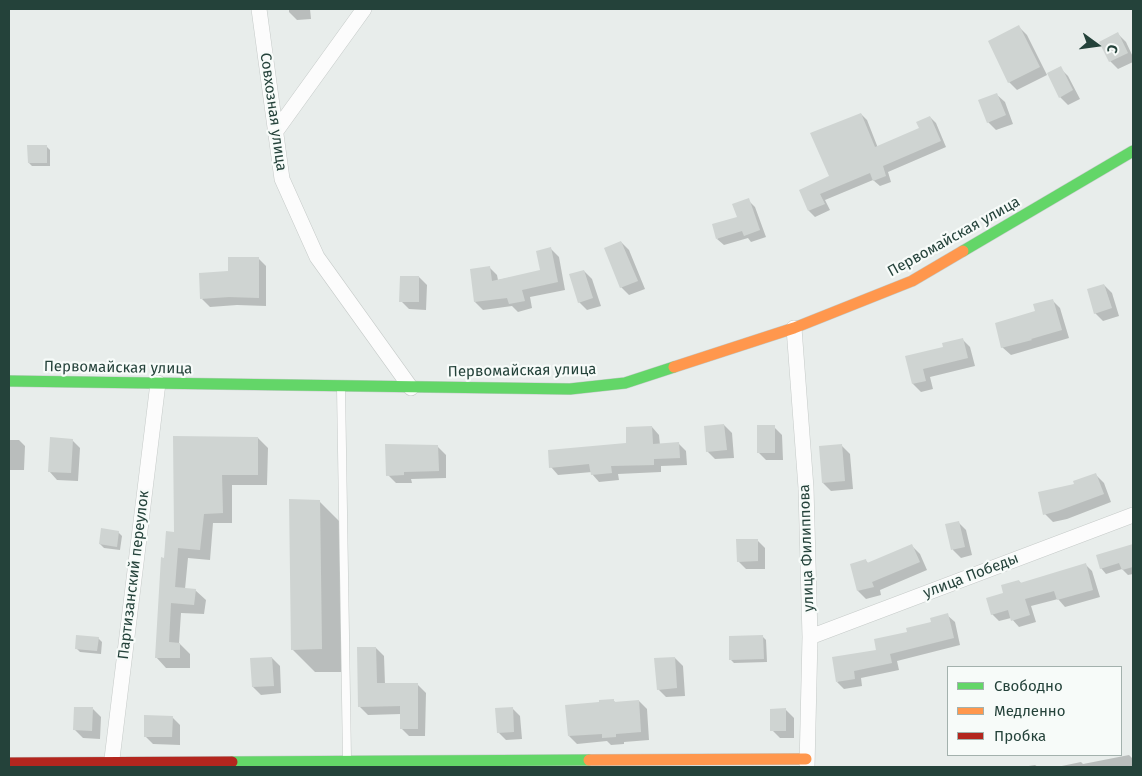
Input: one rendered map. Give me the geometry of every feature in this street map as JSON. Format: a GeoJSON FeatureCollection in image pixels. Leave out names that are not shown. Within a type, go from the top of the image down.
{"type":"FeatureCollection","features":[{"type":"Feature","properties":{"kind":"main road","name":"Первомайская улица"},"geometry":{"type":"LineString","coordinates":[[9,381],[570,389],[625,383],[794,328],[912,281],[1115,163],[1133,150]]}},
{"type":"Feature","properties":{"kind":"main road"},"geometry":{"type":"LineString","coordinates":[[9,763],[111,765],[347,761],[378,764],[806,763]]}},
{"type":"Feature","properties":{"kind":"street","name":"Совхозная улица"},"geometry":{"type":"LineString","coordinates":[[259,9],[282,179],[317,257],[411,388]]}},
{"type":"Feature","properties":{"kind":"street"},"geometry":{"type":"LineString","coordinates":[[276,131],[364,9]]}},
{"type":"Feature","properties":{"kind":"street","name":"улица Филиппова"},"geometry":{"type":"LineString","coordinates":[[794,328],[806,488],[810,637],[806,763]]}},
{"type":"Feature","properties":{"kind":"street","name":"Партизанский переулок"},"geometry":{"type":"LineString","coordinates":[[111,765],[158,383]]}},
{"type":"Feature","properties":{"kind":"street","name":"улица Победы"},"geometry":{"type":"LineString","coordinates":[[810,637],[1133,515]]}},
{"type":"Feature","properties":{"kind":"lane"},"geometry":{"type":"LineString","coordinates":[[341,387],[347,761]]}},
{"type":"Feature","properties":{"kind":"building"},"geometry":{"type":"Polygon","coordinates":[[[1019,25],[1040,67],[1008,83],[988,41],[1019,25]]]}},
{"type":"Feature","properties":{"kind":"building"},"geometry":{"type":"Polygon","coordinates":[[[1118,32],[1128,53],[1109,62],[1099,42],[1118,32]]]}},
{"type":"Feature","properties":{"kind":"building"},"geometry":{"type":"Polygon","coordinates":[[[1061,66],[1073,90],[1059,98],[1047,73],[1061,66]]]}},
{"type":"Feature","properties":{"kind":"building"},"geometry":{"type":"Polygon","coordinates":[[[997,93],[1006,115],[987,123],[978,100],[997,93]]]}},
{"type":"Feature","properties":{"kind":"building"},"geometry":{"type":"Polygon","coordinates":[[[861,113],[875,147],[919,128],[916,122],[930,116],[941,141],[883,166],[886,176],[873,181],[870,173],[820,194],[825,204],[808,211],[799,190],[829,176],[810,133],[861,113]]]}},
{"type":"Feature","properties":{"kind":"building"},"geometry":{"type":"Polygon","coordinates":[[[27,145],[47,145],[47,163],[28,163],[27,145]]]}},
{"type":"Feature","properties":{"kind":"building"},"geometry":{"type":"Polygon","coordinates":[[[749,198],[760,230],[744,236],[742,231],[716,239],[712,224],[737,217],[732,204],[749,198]]]}},
{"type":"Feature","properties":{"kind":"building"},"geometry":{"type":"Polygon","coordinates":[[[621,241],[638,281],[620,288],[604,248],[621,241]]]}},
{"type":"Feature","properties":{"kind":"building"},"geometry":{"type":"Polygon","coordinates":[[[551,247],[558,282],[522,290],[525,301],[509,304],[507,298],[474,302],[470,269],[490,266],[492,281],[540,270],[536,251],[551,247]]]}},
{"type":"Feature","properties":{"kind":"building"},"geometry":{"type":"Polygon","coordinates":[[[228,257],[259,257],[259,298],[229,297],[200,299],[199,273],[228,271],[228,257]]]}},
{"type":"Feature","properties":{"kind":"building"},"geometry":{"type":"Polygon","coordinates":[[[584,270],[593,298],[578,303],[569,274],[584,270]]]}},
{"type":"Feature","properties":{"kind":"building"},"geometry":{"type":"Polygon","coordinates":[[[400,276],[419,276],[419,302],[399,302],[400,276]]]}},
{"type":"Feature","properties":{"kind":"building"},"geometry":{"type":"Polygon","coordinates":[[[1104,284],[1112,308],[1094,314],[1087,289],[1104,284]]]}},
{"type":"Feature","properties":{"kind":"building"},"geometry":{"type":"Polygon","coordinates":[[[1053,299],[1062,330],[1001,348],[995,323],[1035,311],[1033,304],[1053,299]]]}},
{"type":"Feature","properties":{"kind":"building"},"geometry":{"type":"Polygon","coordinates":[[[963,338],[968,358],[923,369],[926,381],[912,384],[905,356],[943,347],[942,343],[963,338]]]}},
{"type":"Feature","properties":{"kind":"building"},"geometry":{"type":"Polygon","coordinates":[[[724,424],[727,450],[706,452],[704,426],[724,424]]]}},
{"type":"Feature","properties":{"kind":"building"},"geometry":{"type":"Polygon","coordinates":[[[757,425],[775,425],[775,453],[757,453],[757,425]]]}},
{"type":"Feature","properties":{"kind":"building"},"geometry":{"type":"Polygon","coordinates":[[[652,426],[653,444],[679,442],[680,458],[654,459],[654,465],[611,466],[612,473],[591,475],[589,464],[549,468],[548,450],[626,443],[626,427],[652,426]]]}},
{"type":"Feature","properties":{"kind":"building"},"geometry":{"type":"Polygon","coordinates":[[[173,436],[258,437],[258,475],[222,475],[223,513],[204,514],[200,550],[178,548],[175,587],[196,589],[194,605],[171,603],[169,642],[180,643],[180,658],[155,658],[161,557],[164,558],[166,531],[174,532],[173,436]]]}},
{"type":"Feature","properties":{"kind":"building"},"geometry":{"type":"Polygon","coordinates":[[[50,437],[73,439],[71,473],[48,472],[50,437]]]}},
{"type":"Feature","properties":{"kind":"building"},"geometry":{"type":"Polygon","coordinates":[[[385,444],[438,445],[439,471],[404,472],[404,475],[386,476],[385,444]]]}},
{"type":"Feature","properties":{"kind":"building"},"geometry":{"type":"Polygon","coordinates":[[[842,444],[845,481],[822,483],[819,446],[842,444]]]}},
{"type":"Feature","properties":{"kind":"building"},"geometry":{"type":"Polygon","coordinates":[[[1096,473],[1104,494],[1043,515],[1038,492],[1074,484],[1073,481],[1096,473]]]}},
{"type":"Feature","properties":{"kind":"building"},"geometry":{"type":"Polygon","coordinates":[[[289,499],[320,500],[322,649],[291,650],[289,499]]]}},
{"type":"Feature","properties":{"kind":"building"},"geometry":{"type":"Polygon","coordinates":[[[959,521],[965,547],[951,550],[945,524],[959,521]]]}},
{"type":"Feature","properties":{"kind":"building"},"geometry":{"type":"Polygon","coordinates":[[[101,528],[119,531],[117,547],[99,544],[101,528]]]}},
{"type":"Feature","properties":{"kind":"building"},"geometry":{"type":"Polygon","coordinates":[[[736,539],[758,539],[758,561],[737,562],[736,539]]]}},
{"type":"Feature","properties":{"kind":"building"},"geometry":{"type":"Polygon","coordinates":[[[912,544],[920,562],[872,582],[874,587],[857,591],[850,564],[866,559],[867,563],[912,544]]]}},
{"type":"Feature","properties":{"kind":"building"},"geometry":{"type":"Polygon","coordinates":[[[1133,544],[1133,567],[1122,570],[1119,563],[1100,569],[1096,555],[1133,544]]]}},
{"type":"Feature","properties":{"kind":"building"},"geometry":{"type":"Polygon","coordinates":[[[1086,563],[1093,590],[1057,600],[1054,591],[1025,599],[1030,615],[1011,621],[1008,610],[991,615],[986,598],[1003,593],[1001,585],[1019,580],[1020,583],[1086,563]]]}},
{"type":"Feature","properties":{"kind":"building"},"geometry":{"type":"Polygon","coordinates":[[[948,613],[954,638],[890,654],[892,663],[854,671],[855,679],[836,682],[832,657],[876,650],[874,639],[907,632],[906,628],[931,622],[930,618],[948,613]]]}},
{"type":"Feature","properties":{"kind":"building"},"geometry":{"type":"Polygon","coordinates":[[[76,635],[99,637],[97,651],[75,649],[76,635]]]}},
{"type":"Feature","properties":{"kind":"building"},"geometry":{"type":"Polygon","coordinates":[[[763,635],[764,659],[729,660],[729,636],[763,635]]]}},
{"type":"Feature","properties":{"kind":"building"},"geometry":{"type":"Polygon","coordinates":[[[357,647],[376,647],[377,683],[418,683],[418,729],[400,729],[400,706],[358,707],[357,647]]]}},
{"type":"Feature","properties":{"kind":"building"},"geometry":{"type":"Polygon","coordinates":[[[272,657],[274,686],[252,687],[250,658],[272,657]]]}},
{"type":"Feature","properties":{"kind":"building"},"geometry":{"type":"Polygon","coordinates":[[[675,657],[677,688],[657,690],[654,658],[675,657]]]}},
{"type":"Feature","properties":{"kind":"building"},"geometry":{"type":"Polygon","coordinates":[[[614,699],[614,702],[639,700],[641,732],[616,734],[616,737],[602,738],[602,734],[568,736],[565,705],[614,699]]]}},
{"type":"Feature","properties":{"kind":"building"},"geometry":{"type":"Polygon","coordinates":[[[74,707],[93,707],[92,731],[73,730],[74,707]]]}},
{"type":"Feature","properties":{"kind":"building"},"geometry":{"type":"Polygon","coordinates":[[[513,707],[514,732],[497,733],[495,708],[513,707]]]}},
{"type":"Feature","properties":{"kind":"building"},"geometry":{"type":"Polygon","coordinates":[[[786,708],[786,731],[770,731],[770,709],[786,708]]]}},
{"type":"Feature","properties":{"kind":"building"},"geometry":{"type":"Polygon","coordinates":[[[144,715],[173,716],[172,737],[144,737],[144,715]]]}},
{"type":"Feature","properties":{"kind":"traffic: fast"},"geometry":{"type":"LineString","coordinates":[[963,251],[1133,151]]}},
{"type":"Feature","properties":{"kind":"traffic: fast"},"geometry":{"type":"LineString","coordinates":[[9,381],[570,389],[625,383],[674,367]]}},
{"type":"Feature","properties":{"kind":"traffic: fast"},"geometry":{"type":"LineString","coordinates":[[232,762],[589,760]]}},
{"type":"Feature","properties":{"kind":"traffic: slow"},"geometry":{"type":"LineString","coordinates":[[674,367],[794,328],[912,281],[963,251]]}},
{"type":"Feature","properties":{"kind":"traffic: slow"},"geometry":{"type":"LineString","coordinates":[[589,760],[806,759]]}},
{"type":"Feature","properties":{"kind":"traffic: jam"},"geometry":{"type":"LineString","coordinates":[[9,763],[232,762]]}}]}
